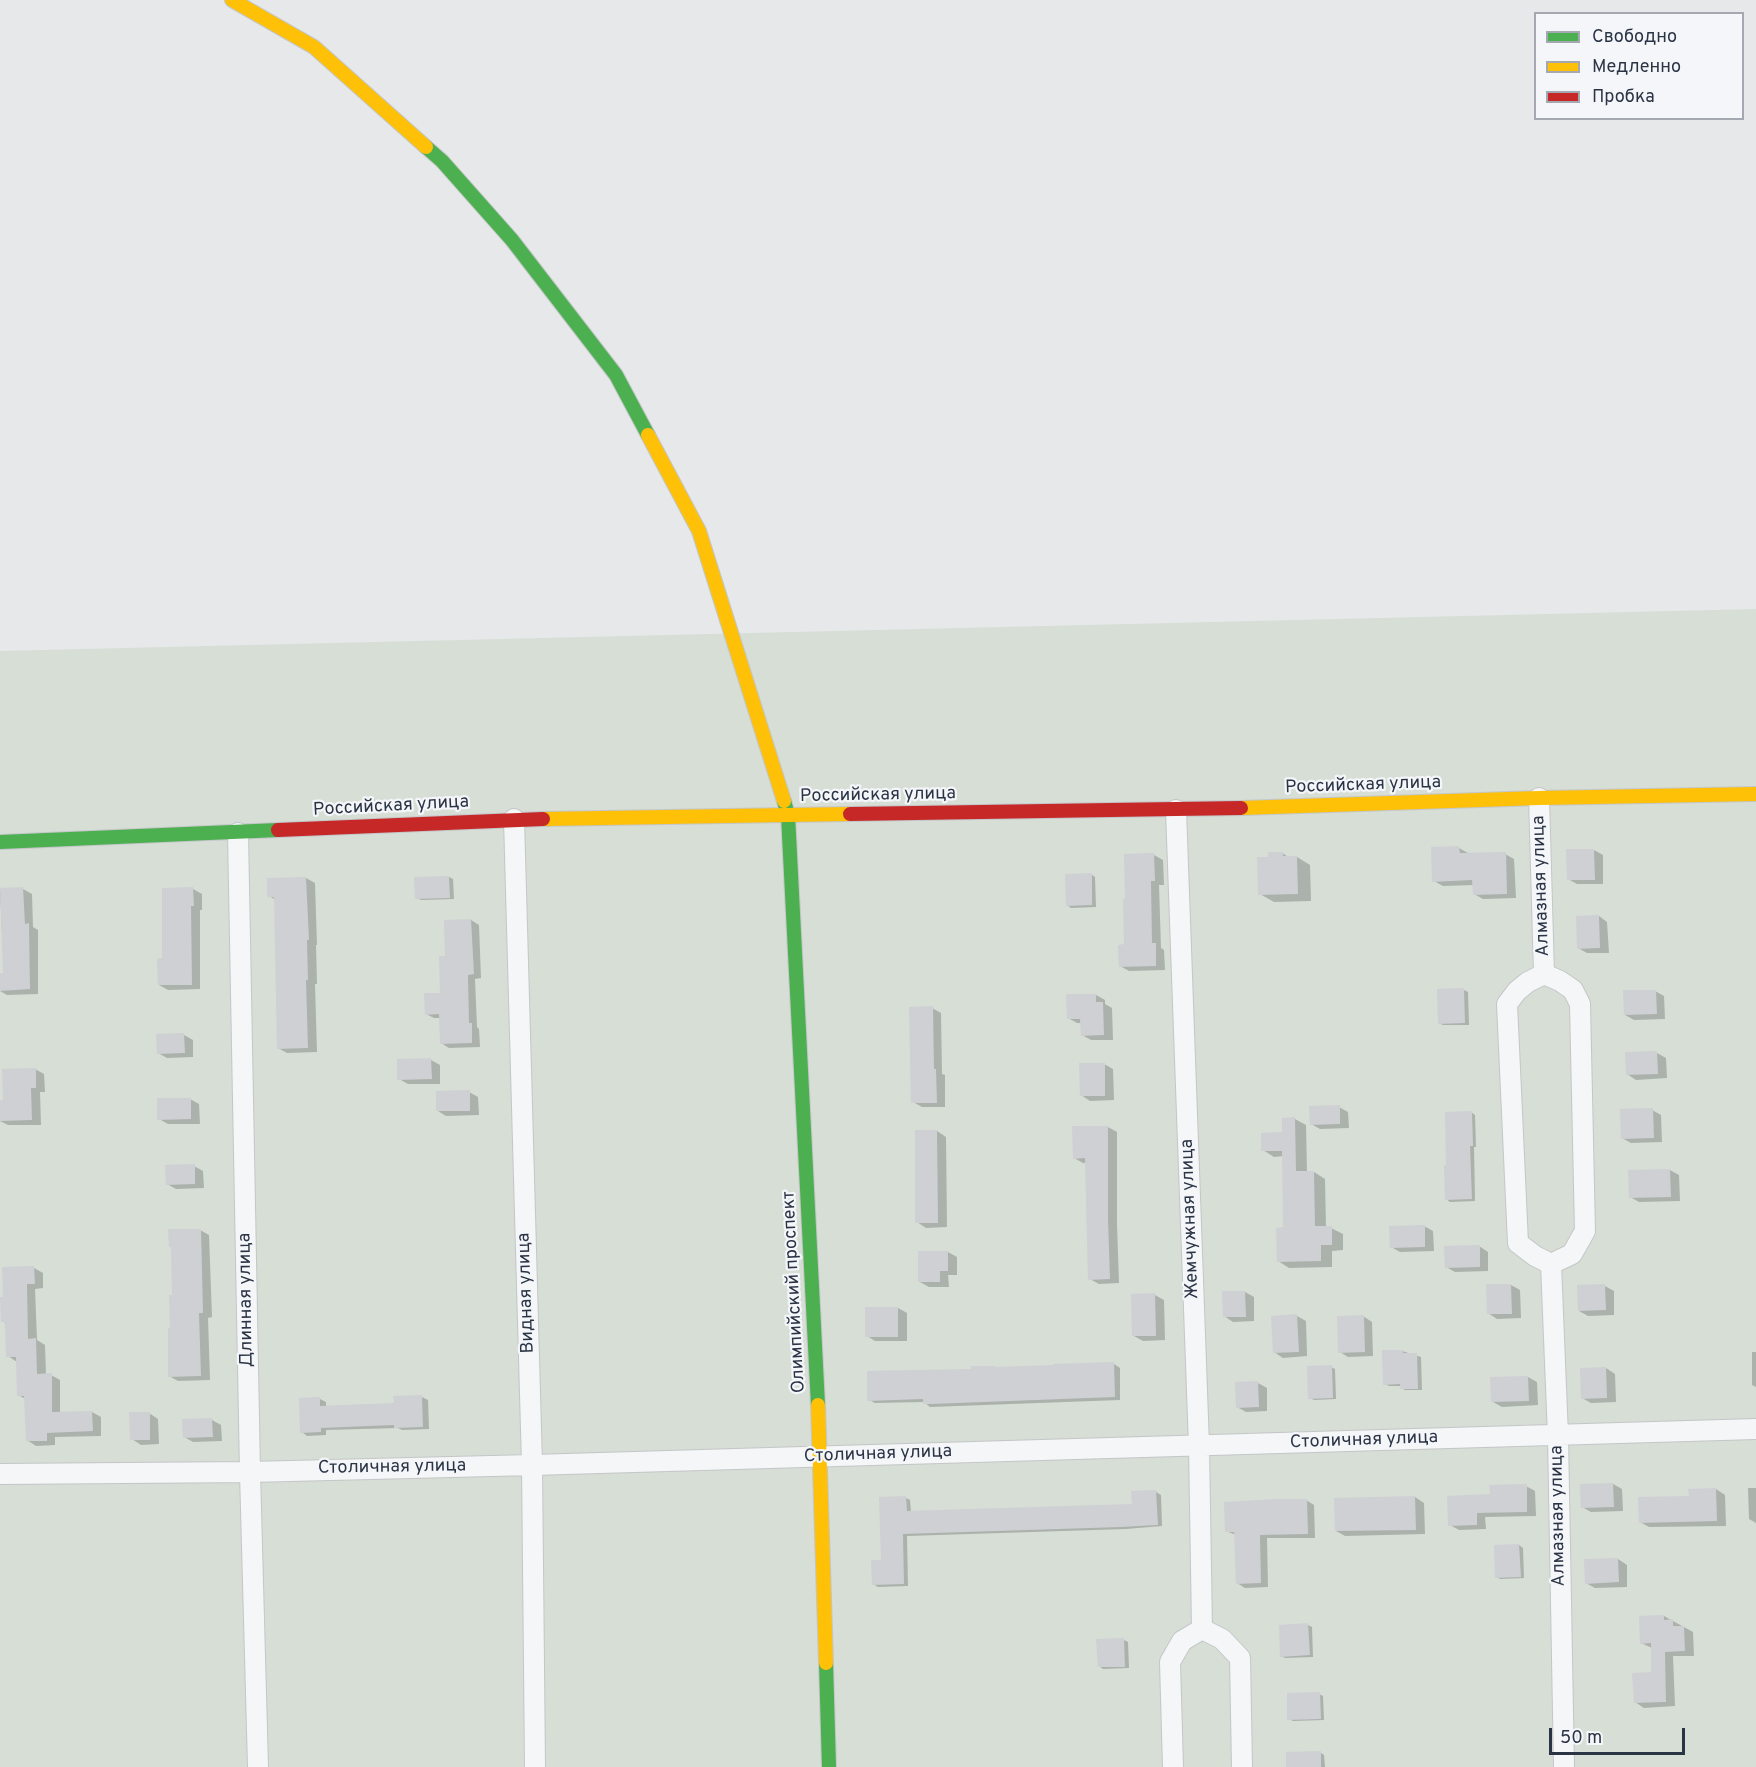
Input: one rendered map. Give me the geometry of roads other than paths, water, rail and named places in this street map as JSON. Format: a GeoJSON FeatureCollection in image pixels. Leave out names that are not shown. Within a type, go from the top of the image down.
{"type":"FeatureCollection","features":[{"type":"Feature","properties":{"kind":"street","name":"Олимпийский проспект"},"geometry":{"type":"LineString","coordinates":[[232,0],[314,47],[442,161],[512,240],[616,375],[699,531],[788,815],[821,1457],[829,1767]]}},
{"type":"Feature","properties":{"kind":"street","name":"Российская улица"},"geometry":{"type":"LineString","coordinates":[[0,842],[514,819],[1176,810],[1539,798],[1756,794]]}},
{"type":"Feature","properties":{"kind":"street","name":"Алмазная улица"},"geometry":{"type":"LineString","coordinates":[[1539,798],[1544,974]]}},
{"type":"Feature","properties":{"kind":"street","name":"Жемчужная улица"},"geometry":{"type":"LineString","coordinates":[[1176,810],[1199,1446],[1202,1629]]}},
{"type":"Feature","properties":{"kind":"street","name":"Видная улица"},"geometry":{"type":"LineString","coordinates":[[514,819],[532,1465],[535,1767]]}},
{"type":"Feature","properties":{"kind":"street","name":"Длинная улица"},"geometry":{"type":"LineString","coordinates":[[238,833],[258,1767]]}},
{"type":"Feature","properties":{"kind":"street","name":"Алмазная улица"},"geometry":{"type":"LineString","coordinates":[[1544,974],[1528,982],[1507,1004],[1518,1243],[1535,1256],[1551,1264]]}},
{"type":"Feature","properties":{"kind":"street","name":"Алмазная улица"},"geometry":{"type":"LineString","coordinates":[[1544,974],[1573,990],[1580,1004],[1585,1231],[1572,1254],[1551,1264]]}},
{"type":"Feature","properties":{"kind":"street","name":"Алмазная улица"},"geometry":{"type":"LineString","coordinates":[[1551,1264],[1558,1436],[1564,1767]]}},
{"type":"Feature","properties":{"kind":"street","name":"Столичная улица"},"geometry":{"type":"LineString","coordinates":[[0,1474],[250,1472],[532,1465],[1756,1429]]}},
{"type":"Feature","properties":{"kind":"street"},"geometry":{"type":"LineString","coordinates":[[1173,1767],[1170,1662],[1182,1641],[1202,1629],[1222,1639],[1240,1658],[1242,1767]]}}]}
